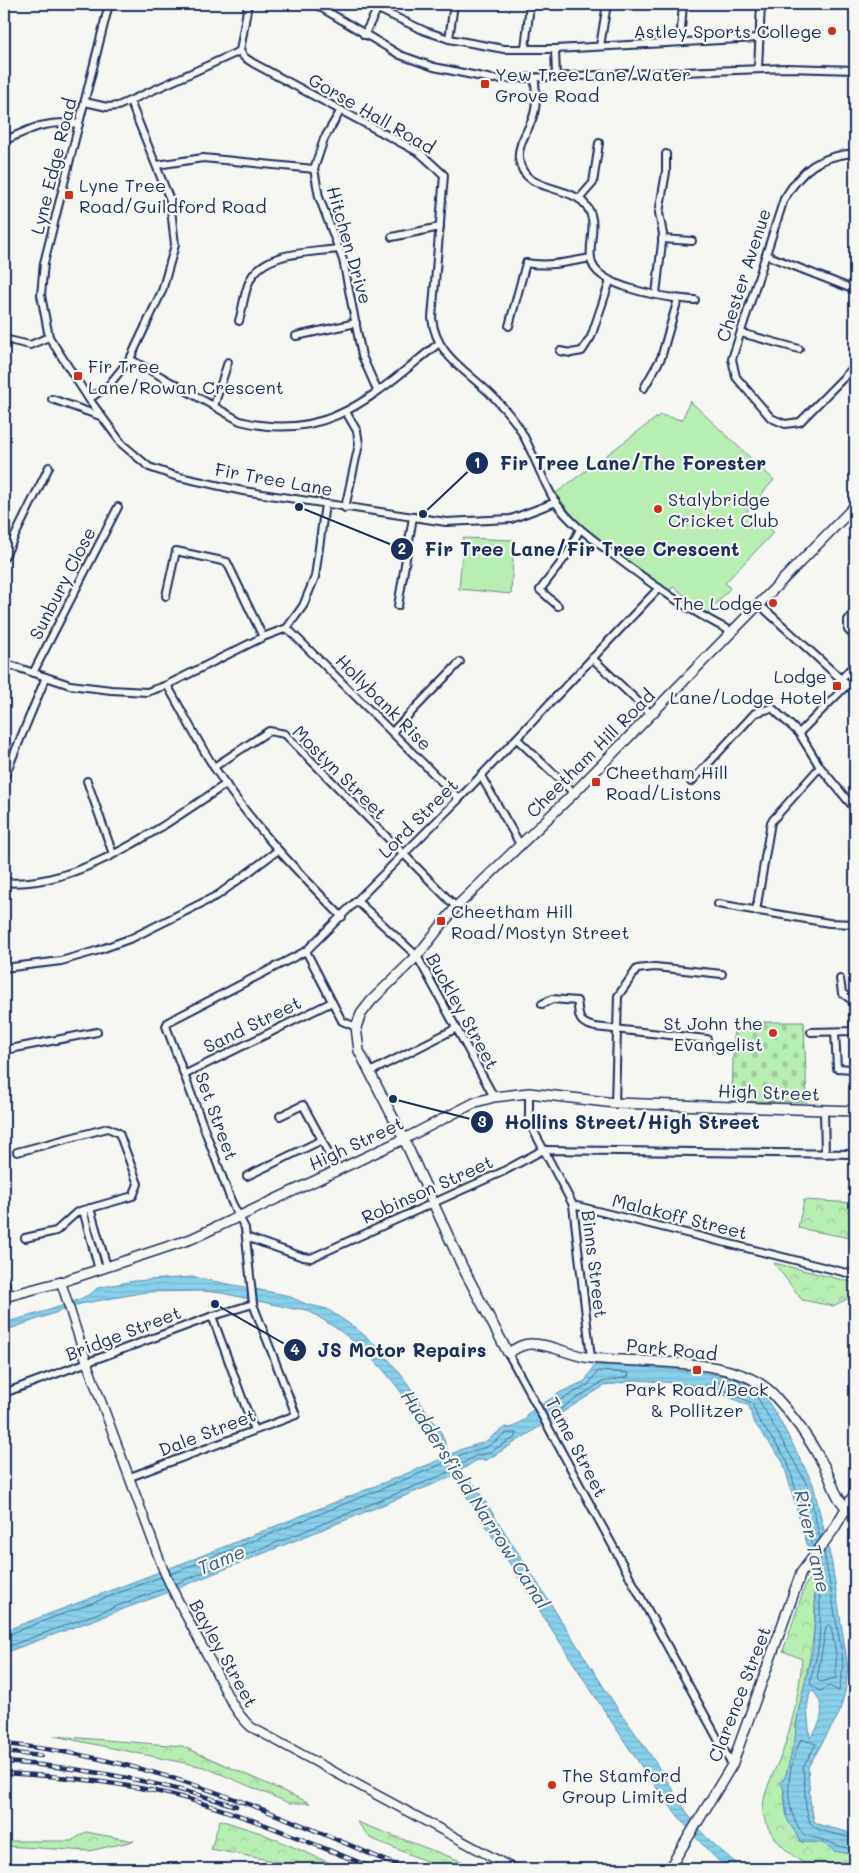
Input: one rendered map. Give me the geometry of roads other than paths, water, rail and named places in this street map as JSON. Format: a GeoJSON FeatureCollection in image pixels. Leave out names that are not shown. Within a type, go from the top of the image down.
{"type":"FeatureCollection","features":[{"type":"Feature","properties":{"kind":"main road","name":"Cheetham Hill Road"},"geometry":{"type":"LineString","coordinates":[[356,1027],[361,1014],[371,1001],[416,956],[456,907],[574,793],[855,506]]}},
{"type":"Feature","properties":{"kind":"main road","name":"Tame Street"},"geometry":{"type":"LineString","coordinates":[[356,1027],[359,1051],[404,1139],[432,1203],[508,1353]]}},
{"type":"Feature","properties":{"kind":"main road","name":"High Street"},"geometry":{"type":"LineString","coordinates":[[6,1296],[61,1282],[191,1239],[404,1139],[476,1102],[494,1097],[529,1093],[615,1103],[855,1111]]}},
{"type":"Feature","properties":{"kind":"main road","name":"Park Road"},"geometry":{"type":"LineString","coordinates":[[508,1353],[532,1344],[591,1358],[688,1363],[732,1373],[761,1384],[776,1398],[814,1449],[826,1469],[839,1500],[847,1509],[855,1514]]}},
{"type":"Feature","properties":{"kind":"main road","name":"Clarence Street"},"geometry":{"type":"LineString","coordinates":[[669,1869],[702,1817],[732,1764],[801,1574],[847,1509],[855,1493]]}},
{"type":"Feature","properties":{"kind":"street","name":"Lyne Edge Road"},"geometry":{"type":"LineString","coordinates":[[48,337],[41,295],[44,263],[110,4]]}},
{"type":"Feature","properties":{"kind":"street"},"geometry":{"type":"LineString","coordinates":[[85,102],[112,108],[240,51],[248,4]]}},
{"type":"Feature","properties":{"kind":"street"},"geometry":{"type":"LineString","coordinates":[[315,4],[400,55],[434,67],[492,79],[758,69],[855,70]]}},
{"type":"Feature","properties":{"kind":"street"},"geometry":{"type":"LineString","coordinates":[[449,39],[454,4]]}},
{"type":"Feature","properties":{"kind":"street"},"geometry":{"type":"LineString","coordinates":[[525,49],[530,4]]}},
{"type":"Feature","properties":{"kind":"street"},"geometry":{"type":"LineString","coordinates":[[600,46],[606,4]]}},
{"type":"Feature","properties":{"kind":"street"},"geometry":{"type":"LineString","coordinates":[[680,42],[684,4]]}},
{"type":"Feature","properties":{"kind":"street"},"geometry":{"type":"LineString","coordinates":[[758,69],[761,4]]}},
{"type":"Feature","properties":{"kind":"street"},"geometry":{"type":"LineString","coordinates":[[364,35],[379,7],[426,31],[449,39],[504,49],[555,49],[758,38]]}},
{"type":"Feature","properties":{"kind":"street"},"geometry":{"type":"LineString","coordinates":[[555,49],[556,76]]}},
{"type":"Feature","properties":{"kind":"street","name":"Gorse Hall Road"},"geometry":{"type":"LineString","coordinates":[[240,51],[244,57],[253,63],[420,153],[444,175],[432,318],[433,333],[438,344],[446,354],[488,392],[521,430],[556,502],[580,529],[658,588],[682,604],[733,632]]}},
{"type":"Feature","properties":{"kind":"street"},"geometry":{"type":"LineString","coordinates":[[535,78],[535,110],[519,151],[519,161],[525,173],[537,184],[572,194],[584,203],[594,225],[590,258],[598,274],[610,281],[656,294],[678,299],[695,300]]}},
{"type":"Feature","properties":{"kind":"street"},"geometry":{"type":"LineString","coordinates":[[89,399],[108,386],[130,359],[162,291],[175,245],[170,200],[130,101]]}},
{"type":"Feature","properties":{"kind":"street","name":"Hitchen Drive"},"geometry":{"type":"LineString","coordinates":[[341,110],[324,138],[314,170],[318,197],[338,249],[356,322],[362,356],[377,390]]}},
{"type":"Feature","properties":{"kind":"street"},"geometry":{"type":"LineString","coordinates":[[4,141],[41,124],[59,122],[79,124]]}},
{"type":"Feature","properties":{"kind":"street"},"geometry":{"type":"LineString","coordinates":[[579,199],[593,183],[599,143]]}},
{"type":"Feature","properties":{"kind":"street","name":"Chester Avenue"},"geometry":{"type":"LineString","coordinates":[[855,153],[826,158],[800,176],[784,199],[732,359],[736,377],[771,418],[785,424],[800,422],[855,366]]}},
{"type":"Feature","properties":{"kind":"street"},"geometry":{"type":"LineString","coordinates":[[656,294],[664,234],[659,213],[666,172],[666,154]]}},
{"type":"Feature","properties":{"kind":"street"},"geometry":{"type":"LineString","coordinates":[[157,165],[202,158],[314,170]]}},
{"type":"Feature","properties":{"kind":"street"},"geometry":{"type":"LineString","coordinates":[[392,237],[440,227]]}},
{"type":"Feature","properties":{"kind":"street"},"geometry":{"type":"LineString","coordinates":[[662,239],[692,241]]}},
{"type":"Feature","properties":{"kind":"street"},"geometry":{"type":"LineString","coordinates":[[239,321],[250,280],[258,268],[275,259],[338,249]]}},
{"type":"Feature","properties":{"kind":"street"},"geometry":{"type":"LineString","coordinates":[[766,255],[855,290]]}},
{"type":"Feature","properties":{"kind":"street"},"geometry":{"type":"LineString","coordinates":[[509,326],[526,259],[539,265],[590,258]]}},
{"type":"Feature","properties":{"kind":"street"},"geometry":{"type":"LineString","coordinates":[[560,350],[571,353],[582,352],[591,337],[610,281]]}},
{"type":"Feature","properties":{"kind":"street"},"geometry":{"type":"LineString","coordinates":[[644,388],[661,358],[678,299]]}},
{"type":"Feature","properties":{"kind":"street"},"geometry":{"type":"LineString","coordinates":[[296,336],[356,322]]}},
{"type":"Feature","properties":{"kind":"street"},"geometry":{"type":"LineString","coordinates":[[740,333],[799,350]]}},
{"type":"Feature","properties":{"kind":"street"},"geometry":{"type":"LineString","coordinates":[[4,338],[30,345],[48,337]]}},
{"type":"Feature","properties":{"kind":"street","name":"Fir Tree Lane"},"geometry":{"type":"LineString","coordinates":[[48,337],[100,416],[122,444],[139,460],[159,471],[244,490],[345,508],[446,522],[510,519],[556,502]]}},
{"type":"Feature","properties":{"kind":"street"},"geometry":{"type":"LineString","coordinates":[[130,359],[240,421],[278,428],[296,427],[325,421],[346,412],[438,344]]}},
{"type":"Feature","properties":{"kind":"street"},"geometry":{"type":"LineString","coordinates":[[214,406],[228,362]]}},
{"type":"Feature","properties":{"kind":"street"},"geometry":{"type":"LineString","coordinates":[[52,399],[100,416]]}},
{"type":"Feature","properties":{"kind":"street"},"geometry":{"type":"LineString","coordinates":[[345,508],[359,444],[357,431],[346,412]]}},
{"type":"Feature","properties":{"kind":"street"},"geometry":{"type":"LineString","coordinates":[[4,558],[49,466]]}},
{"type":"Feature","properties":{"kind":"street"},"geometry":{"type":"LineString","coordinates":[[4,663],[70,685],[147,692],[167,685],[263,637],[287,628],[303,606],[315,577],[325,504]]}},
{"type":"Feature","properties":{"kind":"street","name":"Sunbury Close"},"geometry":{"type":"LineString","coordinates":[[33,672],[118,507]]}},
{"type":"Feature","properties":{"kind":"street"},"geometry":{"type":"LineString","coordinates":[[398,606],[413,517]]}},
{"type":"Feature","properties":{"kind":"street"},"geometry":{"type":"LineString","coordinates":[[558,606],[540,590],[568,555],[580,529]]}},
{"type":"Feature","properties":{"kind":"street"},"geometry":{"type":"LineString","coordinates":[[166,596],[176,551],[227,562],[263,637]]}},
{"type":"Feature","properties":{"kind":"street","name":"Lord Street"},"geometry":{"type":"LineString","coordinates":[[166,1026],[168,1022],[306,951],[342,918],[459,799],[658,588]]}},
{"type":"Feature","properties":{"kind":"street"},"geometry":{"type":"LineString","coordinates":[[760,605],[855,692]]}},
{"type":"Feature","properties":{"kind":"street"},"geometry":{"type":"LineString","coordinates":[[855,612],[848,620],[848,630],[855,637]]}},
{"type":"Feature","properties":{"kind":"street","name":"Hollybank Rise"},"geometry":{"type":"LineString","coordinates":[[287,628],[393,731],[459,799]]}},
{"type":"Feature","properties":{"kind":"street"},"geometry":{"type":"LineString","coordinates":[[592,658],[651,714]]}},
{"type":"Feature","properties":{"kind":"street"},"geometry":{"type":"LineString","coordinates":[[393,731],[460,662]]}},
{"type":"Feature","properties":{"kind":"street"},"geometry":{"type":"LineString","coordinates":[[841,679],[855,664]]}},
{"type":"Feature","properties":{"kind":"street"},"geometry":{"type":"LineString","coordinates":[[4,778],[46,677]]}},
{"type":"Feature","properties":{"kind":"street"},"geometry":{"type":"LineString","coordinates":[[167,685],[214,767],[226,784],[277,851],[342,918]]}},
{"type":"Feature","properties":{"kind":"street"},"geometry":{"type":"LineString","coordinates":[[799,733],[847,685]]}},
{"type":"Feature","properties":{"kind":"street"},"geometry":{"type":"LineString","coordinates":[[692,782],[755,713],[772,708],[799,733],[820,767],[855,809]]}},
{"type":"Feature","properties":{"kind":"street","name":"Mostyn Street"},"geometry":{"type":"LineString","coordinates":[[214,767],[269,731],[284,734],[402,855],[456,907]]}},
{"type":"Feature","properties":{"kind":"street"},"geometry":{"type":"LineString","coordinates":[[517,738],[574,793]]}},
{"type":"Feature","properties":{"kind":"street"},"geometry":{"type":"LineString","coordinates":[[756,910],[771,822],[820,767]]}},
{"type":"Feature","properties":{"kind":"street"},"geometry":{"type":"LineString","coordinates":[[481,776],[520,846]]}},
{"type":"Feature","properties":{"kind":"street"},"geometry":{"type":"LineString","coordinates":[[87,781],[113,854]]}},
{"type":"Feature","properties":{"kind":"street"},"geometry":{"type":"LineString","coordinates":[[4,882],[35,880],[59,875],[113,854],[135,844],[226,784]]}},
{"type":"Feature","properties":{"kind":"street"},"geometry":{"type":"LineString","coordinates":[[4,968],[61,961],[132,938],[218,895],[277,851]]}},
{"type":"Feature","properties":{"kind":"street","name":"Buckley Street"},"geometry":{"type":"LineString","coordinates":[[357,902],[416,956],[494,1097]]}},
{"type":"Feature","properties":{"kind":"street"},"geometry":{"type":"LineString","coordinates":[[718,904],[829,923],[855,924]]}},
{"type":"Feature","properties":{"kind":"street"},"geometry":{"type":"LineString","coordinates":[[306,951],[342,1021],[356,1027]]}},
{"type":"Feature","properties":{"kind":"street"},"geometry":{"type":"LineString","coordinates":[[615,1103],[618,996],[637,969],[655,967],[722,974]]}},
{"type":"Feature","properties":{"kind":"street"},"geometry":{"type":"LineString","coordinates":[[812,1032],[855,1031],[853,1001],[842,993],[840,979]]}},
{"type":"Feature","properties":{"kind":"street"},"geometry":{"type":"LineString","coordinates":[[542,1004],[552,1000],[577,1001],[579,1019],[583,1023],[616,1030],[707,1039]]}},
{"type":"Feature","properties":{"kind":"street","name":"Sand Street"},"geometry":{"type":"LineString","coordinates":[[186,1074],[332,1002]]}},
{"type":"Feature","properties":{"kind":"street","name":"Set Street"},"geometry":{"type":"LineString","coordinates":[[166,1026],[186,1074],[232,1203],[240,1217],[246,1237],[253,1304],[296,1415]]}},
{"type":"Feature","properties":{"kind":"street"},"geometry":{"type":"LineString","coordinates":[[370,1072],[455,1029]]}},
{"type":"Feature","properties":{"kind":"street"},"geometry":{"type":"LineString","coordinates":[[4,1052],[10,1048],[97,1032]]}},
{"type":"Feature","properties":{"kind":"street"},"geometry":{"type":"LineString","coordinates":[[835,1032],[837,1068],[853,1069]]}},
{"type":"Feature","properties":{"kind":"street","name":"Binns Street"},"geometry":{"type":"LineString","coordinates":[[529,1093],[529,1122],[572,1205],[591,1358]]}},
{"type":"Feature","properties":{"kind":"street"},"geometry":{"type":"LineString","coordinates":[[280,1116],[303,1105],[336,1170]]}},
{"type":"Feature","properties":{"kind":"street"},"geometry":{"type":"LineString","coordinates":[[824,1111],[825,1154]]}},
{"type":"Feature","properties":{"kind":"street"},"geometry":{"type":"LineString","coordinates":[[17,1152],[108,1128],[119,1133],[138,1184],[133,1196],[77,1212],[56,1231],[26,1238]]}},
{"type":"Feature","properties":{"kind":"street"},"geometry":{"type":"LineString","coordinates":[[246,1176],[322,1140]]}},
{"type":"Feature","properties":{"kind":"street","name":"Robinson Street"},"geometry":{"type":"LineString","coordinates":[[246,1237],[311,1258],[502,1172],[543,1150],[855,1154]]}},
{"type":"Feature","properties":{"kind":"street","name":"Malakoff Street"},"geometry":{"type":"LineString","coordinates":[[572,1205],[855,1275]]}},
{"type":"Feature","properties":{"kind":"street"},"geometry":{"type":"LineString","coordinates":[[90,1208],[103,1269]]}},
{"type":"Feature","properties":{"kind":"street"},"geometry":{"type":"LineString","coordinates":[[83,1210],[103,1269]]}},
{"type":"Feature","properties":{"kind":"street"},"geometry":{"type":"LineString","coordinates":[[4,1279],[6,1296]]}},
{"type":"Feature","properties":{"kind":"street","name":"Bayley Street"},"geometry":{"type":"LineString","coordinates":[[61,1282],[87,1363],[163,1569],[174,1594],[230,1701],[242,1719],[251,1727],[514,1869]]}},
{"type":"Feature","properties":{"kind":"street","name":"Bridge Street"},"geometry":{"type":"LineString","coordinates":[[4,1393],[212,1316],[253,1304]]}},
{"type":"Feature","properties":{"kind":"street"},"geometry":{"type":"LineString","coordinates":[[212,1316],[254,1430]]}},
{"type":"Feature","properties":{"kind":"street","name":"Tame Street"},"geometry":{"type":"LineString","coordinates":[[508,1353],[732,1764]]}},
{"type":"Feature","properties":{"kind":"street","name":"Dale Street"},"geometry":{"type":"LineString","coordinates":[[130,1477],[296,1415]]}},
{"type":"Feature","properties":{"kind":"water"},"geometry":{"type":"Polygon","coordinates":[[[192,1277],[286,1295],[306,1304],[327,1309],[357,1329],[379,1348],[403,1377],[442,1434],[448,1453],[445,1454],[440,1450],[403,1395],[377,1363],[345,1335],[307,1310],[294,1309],[222,1293],[203,1291],[146,1292],[80,1304],[4,1331],[4,1323],[69,1303],[91,1293],[97,1288],[134,1281],[192,1277]]]}},
{"type":"Feature","properties":{"kind":"water"},"geometry":{"type":"Polygon","coordinates":[[[595,1365],[708,1373],[749,1384],[761,1392],[780,1420],[813,1484],[832,1564],[848,1668],[845,1692],[839,1714],[808,1767],[810,1800],[814,1821],[820,1825],[855,1834],[855,1855],[835,1851],[823,1843],[801,1842],[787,1819],[784,1788],[780,1783],[785,1778],[795,1740],[798,1712],[813,1649],[816,1603],[808,1547],[783,1462],[753,1421],[749,1406],[713,1390],[677,1383],[636,1380],[604,1386],[487,1460],[477,1460],[449,1478],[156,1597],[4,1653],[4,1631],[196,1558],[430,1464],[462,1449],[485,1442],[505,1427],[511,1428],[527,1418],[527,1414],[561,1392],[585,1381],[595,1365]],[[813,1691],[810,1692],[807,1708],[810,1738],[820,1721],[821,1709],[813,1691]]]}},
{"type":"Feature","properties":{"kind":"water","name":"Huddersfield Narrow Canal"},"geometry":{"type":"Polygon","coordinates":[[[460,1473],[474,1484],[621,1714],[649,1752],[695,1825],[743,1869],[727,1869],[691,1832],[659,1791],[600,1704],[460,1486],[460,1473]]]}},
{"type":"Feature","properties":{"kind":"railway"},"geometry":{"type":"LineString","coordinates":[[4,1744],[57,1751],[109,1761],[160,1774],[259,1808],[405,1869]]}},
{"type":"Feature","properties":{"kind":"railway"},"geometry":{"type":"LineString","coordinates":[[4,1752],[41,1756]]}},
{"type":"Feature","properties":{"kind":"railway"},"geometry":{"type":"LineString","coordinates":[[4,1762],[34,1764],[122,1777],[208,1797],[236,1806]]}},
{"type":"Feature","properties":{"kind":"railway"},"geometry":{"type":"LineString","coordinates":[[4,1773],[89,1780],[173,1795],[250,1819],[376,1869]]}},
{"type":"Feature","properties":{"kind":"place","name":"Astley Sports College"},"geometry":{"type":"Point","coordinates":[832,31]}},
{"type":"Feature","properties":{"kind":"place","name":"Yew Tree Lane/Water Grove Road"},"geometry":{"type":"Point","coordinates":[485,84]}},
{"type":"Feature","properties":{"kind":"place","name":"Lyne Tree Road/Guildford Road"},"geometry":{"type":"Point","coordinates":[69,195]}},
{"type":"Feature","properties":{"kind":"place","name":"Fir Tree Lane/Rowan Crescent"},"geometry":{"type":"Point","coordinates":[78,376]}},
{"type":"Feature","properties":{"kind":"place","name":"Fir Tree Lane/Fir Tree Crescent"},"geometry":{"type":"Point","coordinates":[299,507]}},
{"type":"Feature","properties":{"kind":"place","name":"Stalybridge Cricket Club"},"geometry":{"type":"Point","coordinates":[658,509]}},
{"type":"Feature","properties":{"kind":"place","name":"Fir Tree Lane/The Forester"},"geometry":{"type":"Point","coordinates":[423,514]}},
{"type":"Feature","properties":{"kind":"place","name":"The Lodge"},"geometry":{"type":"Point","coordinates":[773,603]}},
{"type":"Feature","properties":{"kind":"place","name":"Lodge Lane/Lodge Hotel"},"geometry":{"type":"Point","coordinates":[837,686]}},
{"type":"Feature","properties":{"kind":"place","name":"Cheetham Hill Road/Listons"},"geometry":{"type":"Point","coordinates":[596,782]}},
{"type":"Feature","properties":{"kind":"place","name":"Cheetham Hill Road/Mostyn Street"},"geometry":{"type":"Point","coordinates":[441,921]}},
{"type":"Feature","properties":{"kind":"place","name":"St John the Evangelist"},"geometry":{"type":"Point","coordinates":[773,1033]}},
{"type":"Feature","properties":{"kind":"place","name":"Hollins Street/High Street"},"geometry":{"type":"Point","coordinates":[393,1099]}},
{"type":"Feature","properties":{"kind":"place","name":"JS Motor Repairs"},"geometry":{"type":"Point","coordinates":[215,1304]}},
{"type":"Feature","properties":{"kind":"place","name":"Park Road/Beck & Pollitzer"},"geometry":{"type":"Point","coordinates":[697,1370]}},
{"type":"Feature","properties":{"kind":"place","name":"The Stamford Group Limited"},"geometry":{"type":"Point","coordinates":[552,1785]}},
{"type":"Feature","properties":{"kind":"water label","name":"River Tame"},"geometry":{"type":"Point","coordinates":[813,1541]}},
{"type":"Feature","properties":{"kind":"water label","name":"Tame"},"geometry":{"type":"Point","coordinates":[221,1559]}}]}
